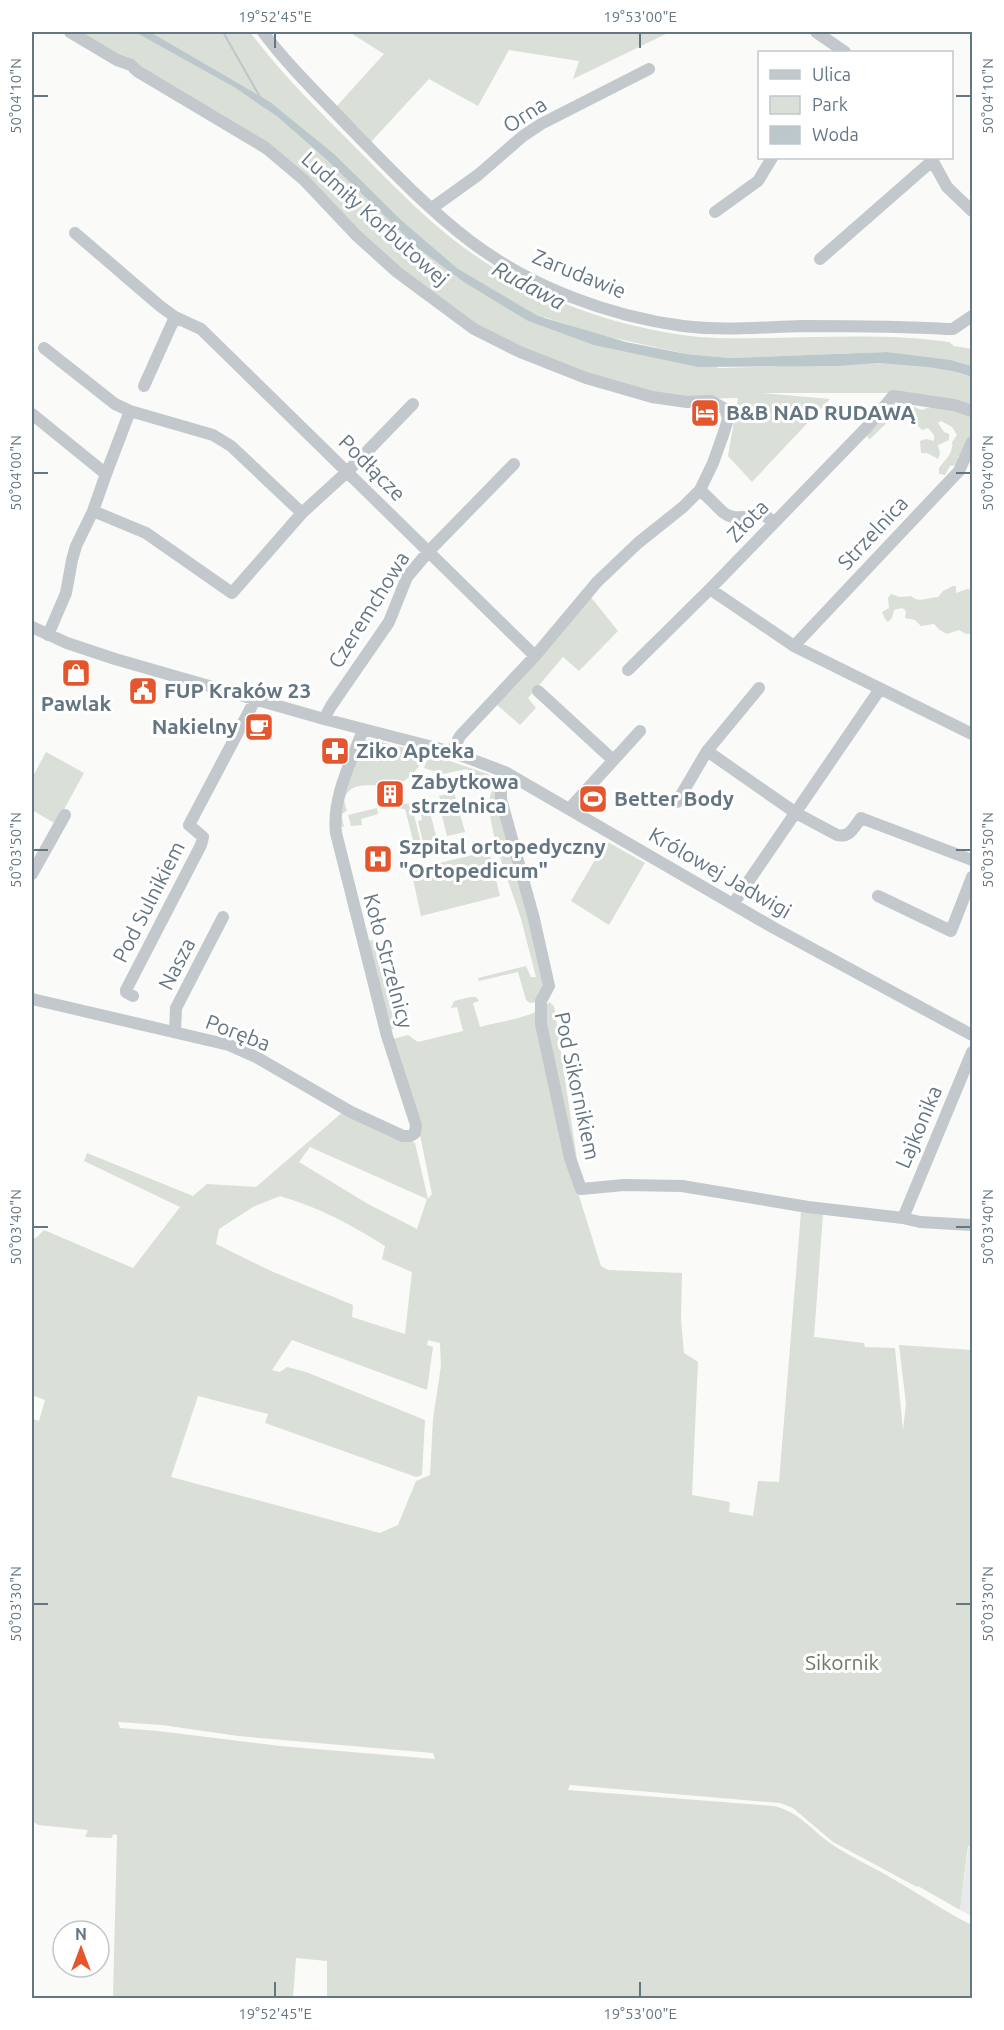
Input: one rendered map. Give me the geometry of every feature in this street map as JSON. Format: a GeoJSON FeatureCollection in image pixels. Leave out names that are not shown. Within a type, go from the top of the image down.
{"type":"FeatureCollection","features":[{"type":"Feature","properties":{"kind":"street","name":"Ludmiły Korbutowej"},"geometry":{"type":"LineString","coordinates":[[70,32],[117,60],[131,65],[137,71],[266,148],[304,180],[356,235],[397,272],[474,329],[520,352],[586,378],[652,397],[687,402],[711,401],[725,409],[728,419],[713,463],[700,490],[597,582],[535,656],[460,736],[452,752]]}},
{"type":"Feature","properties":{"kind":"street","name":"Zarudawie"},"geometry":{"type":"LineString","coordinates":[[262,32],[318,95],[432,208],[482,250],[537,282],[593,304],[655,322],[686,326],[725,329],[878,327],[953,329],[972,316]]}},
{"type":"Feature","properties":{"kind":"street"},"geometry":{"type":"LineString","coordinates":[[816,32],[843,51]]}},
{"type":"Feature","properties":{"kind":"street","name":"Orna"},"geometry":{"type":"LineString","coordinates":[[432,208],[478,175],[523,136],[649,69]]}},
{"type":"Feature","properties":{"kind":"street"},"geometry":{"type":"LineString","coordinates":[[715,212],[758,181],[771,159]]}},
{"type":"Feature","properties":{"kind":"street"},"geometry":{"type":"LineString","coordinates":[[820,259],[931,159],[948,187],[972,211]]}},
{"type":"Feature","properties":{"kind":"street","name":"Podłącze"},"geometry":{"type":"LineString","coordinates":[[75,233],[160,306],[175,317],[201,329],[535,656]]}},
{"type":"Feature","properties":{"kind":"street"},"geometry":{"type":"LineString","coordinates":[[144,386],[175,317]]}},
{"type":"Feature","properties":{"kind":"street"},"geometry":{"type":"LineString","coordinates":[[44,348],[115,404],[130,411],[213,435],[231,447],[303,513]]}},
{"type":"Feature","properties":{"kind":"street","name":"Złota"},"geometry":{"type":"LineString","coordinates":[[628,670],[710,589],[893,396],[954,405],[972,411]]}},
{"type":"Feature","properties":{"kind":"street"},"geometry":{"type":"LineString","coordinates":[[93,511],[146,534],[232,592],[303,513],[348,471],[413,404]]}},
{"type":"Feature","properties":{"kind":"street"},"geometry":{"type":"LineString","coordinates":[[48,635],[66,593],[76,546],[93,511],[130,411]]}},
{"type":"Feature","properties":{"kind":"street"},"geometry":{"type":"LineString","coordinates":[[32,414],[106,474]]}},
{"type":"Feature","properties":{"kind":"street","name":"Strzelnica"},"geometry":{"type":"LineString","coordinates":[[794,646],[959,471],[972,442]]}},
{"type":"Feature","properties":{"kind":"street","name":"Czeremchowa"},"geometry":{"type":"LineString","coordinates":[[324,719],[389,622],[407,577],[429,551],[514,464]]}},
{"type":"Feature","properties":{"kind":"street"},"geometry":{"type":"LineString","coordinates":[[700,490],[727,517],[764,515],[774,522]]}},
{"type":"Feature","properties":{"kind":"street"},"geometry":{"type":"LineString","coordinates":[[710,589],[794,646],[972,734]]}},
{"type":"Feature","properties":{"kind":"street","name":"Królowej Jadwigi"},"geometry":{"type":"LineString","coordinates":[[32,630],[115,659],[363,730],[452,752],[568,809],[733,904],[972,1035]]}},
{"type":"Feature","properties":{"kind":"street"},"geometry":{"type":"LineString","coordinates":[[677,802],[707,751],[759,688]]}},
{"type":"Feature","properties":{"kind":"street"},"geometry":{"type":"LineString","coordinates":[[733,904],[880,689]]}},
{"type":"Feature","properties":{"kind":"street"},"geometry":{"type":"LineString","coordinates":[[538,691],[613,759]]}},
{"type":"Feature","properties":{"kind":"street","name":"Pod Sulnikiem"},"geometry":{"type":"LineString","coordinates":[[133,996],[126,990],[201,845],[203,837],[189,825],[255,699]]}},
{"type":"Feature","properties":{"kind":"street","name":"Koło Strzelnicy"},"geometry":{"type":"LineString","coordinates":[[363,730],[338,798],[334,821],[384,1026],[416,1125],[415,1132]]}},
{"type":"Feature","properties":{"kind":"street"},"geometry":{"type":"LineString","coordinates":[[568,809],[640,731]]}},
{"type":"Feature","properties":{"kind":"street"},"geometry":{"type":"LineString","coordinates":[[707,751],[796,813],[840,836],[850,834],[861,818],[972,860]]}},
{"type":"Feature","properties":{"kind":"street","name":"Pod Sikornikiem"},"geometry":{"type":"LineString","coordinates":[[503,778],[501,799],[534,919],[549,986],[541,1001],[541,1024],[570,1158],[581,1189],[624,1185],[682,1186],[808,1207],[920,1222],[972,1225]]}},
{"type":"Feature","properties":{"kind":"street"},"geometry":{"type":"LineString","coordinates":[[32,874],[65,815]]}},
{"type":"Feature","properties":{"kind":"street"},"geometry":{"type":"LineString","coordinates":[[878,896],[951,931],[972,877]]}},
{"type":"Feature","properties":{"kind":"street","name":"Nasza"},"geometry":{"type":"LineString","coordinates":[[175,1032],[176,1008],[224,917]]}},
{"type":"Feature","properties":{"kind":"street","name":"Poręba"},"geometry":{"type":"LineString","coordinates":[[32,999],[229,1045],[256,1057],[351,1112],[403,1136],[410,1136],[415,1132]]}},
{"type":"Feature","properties":{"kind":"street","name":"Lajkonika"},"geometry":{"type":"LineString","coordinates":[[903,1218],[972,1052]]}},
{"type":"Feature","properties":{"kind":"shaded area"},"geometry":{"type":"Polygon","coordinates":[[[969,1845],[972,1846],[972,1916],[960,1910],[969,1845]]]}},
{"type":"Feature","properties":{"kind":"green space"},"geometry":{"type":"Polygon","coordinates":[[[72,32],[250,32],[301,92],[422,213],[461,245],[491,266],[523,284],[591,313],[662,332],[699,337],[883,337],[949,342],[954,346],[972,349],[972,366],[954,361],[958,373],[972,377],[972,408],[887,393],[761,393],[830,399],[752,482],[728,456],[738,398],[689,399],[618,384],[487,336],[418,285],[267,146],[72,32]],[[460,271],[528,321],[582,340],[587,331],[544,317],[542,320],[460,271]],[[600,335],[719,368],[886,363],[907,355],[887,352],[729,358],[686,354],[600,335]]]}},
{"type":"Feature","properties":{"kind":"green space"},"geometry":{"type":"Polygon","coordinates":[[[349,32],[668,33],[573,79],[579,61],[509,50],[478,106],[429,79],[370,143],[335,108],[384,54],[349,32]]]}},
{"type":"Feature","properties":{"kind":"green space"},"geometry":{"type":"Polygon","coordinates":[[[893,404],[912,406],[922,410],[941,407],[972,417],[972,435],[961,456],[958,456],[959,461],[956,465],[950,466],[945,475],[939,474],[939,468],[950,453],[952,442],[957,435],[952,427],[941,421],[938,423],[944,432],[949,434],[949,440],[938,445],[940,454],[938,459],[927,453],[921,453],[920,441],[926,439],[934,441],[934,435],[928,428],[922,430],[906,417],[894,416],[870,439],[868,438],[867,435],[893,404]]]}},
{"type":"Feature","properties":{"kind":"green space"},"geometry":{"type":"Polygon","coordinates":[[[956,586],[956,593],[967,589],[972,590],[972,634],[959,630],[947,634],[934,624],[921,626],[915,620],[905,618],[906,611],[902,608],[894,610],[888,622],[882,612],[889,608],[888,598],[891,594],[923,600],[938,597],[943,591],[956,586]]]}},
{"type":"Feature","properties":{"kind":"green space"},"geometry":{"type":"Polygon","coordinates":[[[590,596],[618,631],[579,671],[563,657],[528,698],[536,708],[520,725],[496,704],[590,596]]]}},
{"type":"Feature","properties":{"kind":"green space"},"geometry":{"type":"Polygon","coordinates":[[[369,739],[426,753],[414,773],[400,783],[388,786],[359,786],[348,793],[344,800],[347,811],[341,814],[344,827],[340,826],[340,795],[358,756],[362,754],[364,743],[369,739]]]}},
{"type":"Feature","properties":{"kind":"green space"},"geometry":{"type":"Polygon","coordinates":[[[46,752],[84,773],[56,824],[32,810],[32,778],[46,752]]]}},
{"type":"Feature","properties":{"kind":"green space"},"geometry":{"type":"Polygon","coordinates":[[[429,754],[488,774],[493,778],[474,784],[481,781],[481,776],[472,777],[467,769],[443,774],[424,768],[429,754]]]}},
{"type":"Feature","properties":{"kind":"green space"},"geometry":{"type":"Polygon","coordinates":[[[496,790],[547,986],[538,1002],[530,1003],[526,1000],[518,972],[479,981],[478,978],[526,966],[531,977],[536,977],[490,817],[489,802],[492,791],[496,790]]]}},
{"type":"Feature","properties":{"kind":"green space"},"geometry":{"type":"Polygon","coordinates":[[[454,792],[465,832],[447,836],[441,812],[444,810],[439,796],[454,792]]]}},
{"type":"Feature","properties":{"kind":"green space"},"geometry":{"type":"Polygon","coordinates":[[[411,803],[421,843],[414,844],[405,809],[401,809],[400,805],[411,803]]]}},
{"type":"Feature","properties":{"kind":"green space"},"geometry":{"type":"Polygon","coordinates":[[[428,805],[437,839],[423,842],[418,821],[422,820],[419,807],[428,805]]]}},
{"type":"Feature","properties":{"kind":"green space"},"geometry":{"type":"Polygon","coordinates":[[[377,808],[378,814],[361,819],[362,825],[351,826],[348,815],[377,808]]]}},
{"type":"Feature","properties":{"kind":"green space"},"geometry":{"type":"Polygon","coordinates":[[[606,841],[645,863],[609,925],[571,901],[606,841]]]}},
{"type":"Feature","properties":{"kind":"green space"},"geometry":{"type":"Polygon","coordinates":[[[489,851],[500,896],[421,916],[411,870],[489,851]]]}},
{"type":"Feature","properties":{"kind":"green space"},"geometry":{"type":"Polygon","coordinates":[[[373,940],[396,1028],[391,1029],[365,941],[373,940]]]}},
{"type":"Feature","properties":{"kind":"green space","name":"Sikornik"},"geometry":{"type":"Polygon","coordinates":[[[476,997],[479,1001],[473,1003],[480,1027],[536,1012],[549,1002],[554,1006],[579,1173],[574,1180],[601,1266],[608,1270],[682,1273],[681,1320],[684,1353],[698,1362],[692,1495],[730,1502],[729,1512],[753,1516],[758,1481],[779,1482],[801,1212],[823,1214],[814,1337],[864,1343],[865,1347],[895,1348],[903,1430],[906,1404],[899,1345],[972,1350],[972,1846],[968,1846],[960,1910],[833,1842],[793,1808],[780,1803],[570,1785],[568,1790],[773,1806],[790,1812],[840,1850],[972,1925],[972,1998],[327,1998],[327,1961],[296,1958],[293,1998],[113,1998],[117,1835],[113,1834],[112,1838],[85,1837],[88,1830],[38,1825],[32,1821],[32,1419],[39,1421],[45,1400],[32,1395],[32,1237],[36,1238],[44,1230],[133,1268],[180,1207],[84,1161],[87,1153],[193,1196],[207,1184],[256,1187],[344,1111],[415,1143],[428,1199],[432,1194],[419,1130],[393,1039],[408,1035],[418,1042],[463,1031],[457,1007],[451,1008],[454,1001],[476,997]],[[310,1147],[299,1162],[368,1204],[417,1229],[427,1199],[310,1147]],[[280,1196],[253,1207],[219,1229],[216,1244],[271,1271],[353,1305],[352,1317],[405,1334],[412,1272],[382,1259],[385,1246],[334,1217],[280,1196]],[[292,1340],[272,1370],[280,1372],[287,1367],[306,1372],[425,1420],[422,1475],[416,1477],[265,1423],[268,1414],[198,1396],[171,1477],[380,1533],[398,1525],[416,1481],[430,1475],[433,1419],[441,1366],[440,1343],[428,1340],[427,1345],[433,1347],[427,1390],[292,1340]],[[118,1722],[120,1728],[280,1746],[435,1759],[433,1753],[238,1736],[162,1725],[118,1722]]]}},
{"type":"Feature","properties":{"kind":"water"},"geometry":{"type":"Polygon","coordinates":[[[135,32],[150,32],[270,102],[334,154],[402,221],[458,269],[538,316],[626,342],[686,354],[729,358],[887,352],[950,360],[972,366],[972,377],[928,367],[879,363],[836,366],[698,367],[594,345],[528,321],[464,282],[418,248],[326,159],[278,117],[234,87],[135,32]]]}},
{"type":"Feature","properties":{"kind":"waterway"},"geometry":{"type":"LineString","coordinates":[[223,32],[260,97]]}},
{"type":"Feature","properties":{"kind":"place","name":"B&B NAD RUDAWĄ"},"geometry":{"type":"Point","coordinates":[705,413]}},
{"type":"Feature","properties":{"kind":"place","name":"Pawlak"},"geometry":{"type":"Point","coordinates":[76,673]}},
{"type":"Feature","properties":{"kind":"place","name":"FUP Kraków 23"},"geometry":{"type":"Point","coordinates":[143,691]}},
{"type":"Feature","properties":{"kind":"place","name":"Nakielny"},"geometry":{"type":"Point","coordinates":[259,727]}},
{"type":"Feature","properties":{"kind":"place","name":"Ziko Apteka"},"geometry":{"type":"Point","coordinates":[335,751]}},
{"type":"Feature","properties":{"kind":"place","name":"Zabytkowa strzelnica"},"geometry":{"type":"Point","coordinates":[390,794]}},
{"type":"Feature","properties":{"kind":"place","name":"Better Body"},"geometry":{"type":"Point","coordinates":[593,799]}},
{"type":"Feature","properties":{"kind":"place","name":"Szpital ortopedyczny \"Ortopedicum\""},"geometry":{"type":"Point","coordinates":[378,859]}},
{"type":"Feature","properties":{"kind":"water label","name":"Rudawa"},"geometry":{"type":"Point","coordinates":[529,285]}}]}
